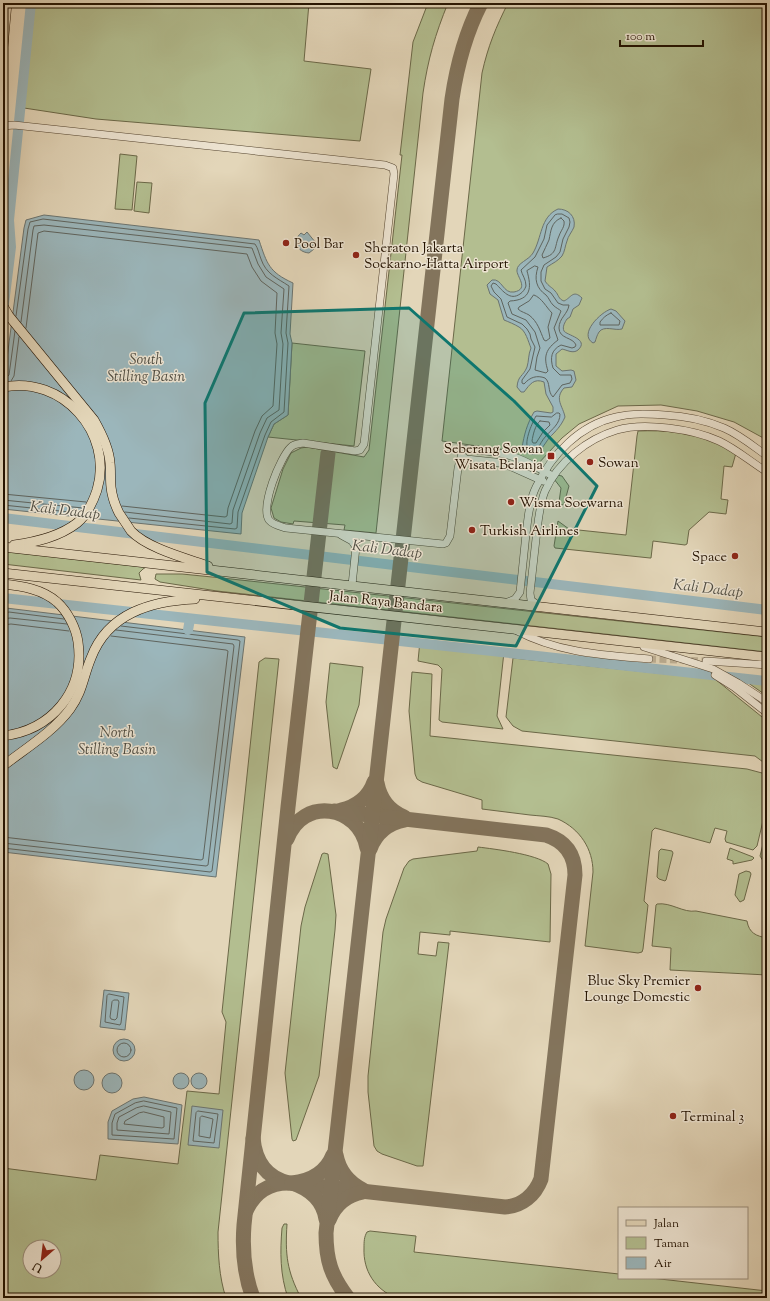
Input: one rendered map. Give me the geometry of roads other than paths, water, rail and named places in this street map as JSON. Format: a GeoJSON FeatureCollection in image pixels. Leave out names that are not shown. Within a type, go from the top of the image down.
{"type":"FeatureCollection","features":[{"type":"Feature","properties":{"kind":"main road"},"geometry":{"type":"LineString","coordinates":[[3,47],[7,3]]}},
{"type":"Feature","properties":{"kind":"main road"},"geometry":{"type":"LineString","coordinates":[[3,306],[9,316],[94,420],[105,442],[110,460],[111,492],[114,501],[131,531],[140,539],[152,546],[222,571]]}},
{"type":"Feature","properties":{"kind":"main road"},"geometry":{"type":"LineString","coordinates":[[3,387],[24,385],[43,389],[71,404],[91,430],[100,459],[101,469],[98,488],[91,504],[82,518],[57,535],[41,540],[3,547]]}},
{"type":"Feature","properties":{"kind":"main road","name":"Jalan Raya Bandara"},"geometry":{"type":"LineString","coordinates":[[3,547],[767,632]]}},
{"type":"Feature","properties":{"kind":"main road","name":"Jalan Raya Bandara"},"geometry":{"type":"LineString","coordinates":[[3,573],[767,657]]}},
{"type":"Feature","properties":{"kind":"main road"},"geometry":{"type":"LineString","coordinates":[[3,584],[27,587],[42,593],[57,602],[68,615],[74,627],[79,652],[76,678],[67,697],[52,715],[39,725],[26,731],[3,736]]}},
{"type":"Feature","properties":{"kind":"main road"},"geometry":{"type":"LineString","coordinates":[[3,766],[51,729],[68,711],[81,690],[90,658],[108,629],[129,613],[140,609],[183,599],[220,597]]}},
{"type":"Feature","properties":{"kind":"street"},"geometry":{"type":"LineString","coordinates":[[3,126],[14,125],[385,165],[393,168],[394,181],[364,444],[360,450],[355,451],[303,444],[295,445],[289,450],[276,472],[267,504],[267,516],[275,525],[286,528],[436,544],[446,543],[450,536],[458,468],[462,452],[467,449],[496,452],[522,460],[554,476]]}},
{"type":"Feature","properties":{"kind":"street"},"geometry":{"type":"LineString","coordinates":[[508,602],[515,599],[520,592],[529,514],[533,497],[540,480],[544,472],[566,444],[580,434],[606,420],[615,417],[651,414],[680,416],[706,422],[722,428],[735,434],[767,456]]}},
{"type":"Feature","properties":{"kind":"street"},"geometry":{"type":"LineString","coordinates":[[539,606],[531,600],[530,594],[538,515],[542,499],[557,471],[573,455],[589,444],[618,430],[649,427],[691,432],[717,440],[735,450],[767,472]]}},
{"type":"Feature","properties":{"kind":"street"},"geometry":{"type":"LineString","coordinates":[[462,456],[466,459],[495,462],[507,465],[549,484]]}},
{"type":"Feature","properties":{"kind":"street"},"geometry":{"type":"LineString","coordinates":[[336,533],[352,541],[356,547],[352,585]]}},
{"type":"Feature","properties":{"kind":"street"},"geometry":{"type":"LineString","coordinates":[[515,629],[534,640],[572,650],[649,659]]}},
{"type":"Feature","properties":{"kind":"street"},"geometry":{"type":"LineString","coordinates":[[623,641],[713,669],[752,696],[767,713]]}},
{"type":"Feature","properties":{"kind":"street"},"geometry":{"type":"LineString","coordinates":[[681,658],[706,670],[752,696],[767,702]]}},
{"type":"Feature","properties":{"kind":"street"},"geometry":{"type":"LineString","coordinates":[[706,661],[767,665]]}},
{"type":"Feature","properties":{"kind":"water"},"geometry":{"type":"Polygon","coordinates":[[[558,209],[565,210],[572,216],[574,220],[574,227],[568,237],[562,256],[547,267],[545,281],[564,301],[574,294],[579,295],[582,298],[579,305],[573,309],[563,328],[566,333],[579,340],[581,346],[576,351],[572,352],[562,349],[556,354],[556,366],[562,371],[574,371],[576,380],[572,387],[564,388],[561,392],[559,399],[565,417],[562,423],[538,454],[531,454],[527,453],[522,448],[529,421],[534,412],[551,413],[553,412],[553,407],[546,394],[544,382],[535,381],[530,384],[524,392],[521,392],[517,387],[518,380],[527,367],[531,348],[523,331],[504,320],[498,300],[490,294],[487,285],[492,280],[495,280],[510,292],[514,292],[521,288],[522,285],[517,273],[519,265],[533,253],[545,222],[552,213],[558,209]]]}},
{"type":"Feature","properties":{"kind":"water","name":"South Stilling Basin"},"geometry":{"type":"Polygon","coordinates":[[[44,215],[259,240],[264,255],[270,266],[279,275],[293,283],[290,334],[292,343],[288,415],[274,424],[268,437],[242,513],[241,534],[3,509],[3,389],[24,228],[26,220],[44,215]]]}},
{"type":"Feature","properties":{"kind":"water"},"geometry":{"type":"Polygon","coordinates":[[[307,232],[316,243],[312,246],[314,249],[309,253],[301,251],[296,243],[298,236],[301,233],[304,235],[307,232]]]}},
{"type":"Feature","properties":{"kind":"water"},"geometry":{"type":"Polygon","coordinates":[[[611,309],[616,311],[625,321],[622,329],[601,330],[593,343],[589,339],[589,329],[602,314],[611,309]]]}},
{"type":"Feature","properties":{"kind":"water","name":"North Stilling Basin"},"geometry":{"type":"Polygon","coordinates":[[[6,608],[245,637],[216,877],[3,852],[3,611],[6,608]]]}},
{"type":"Feature","properties":{"kind":"water"},"geometry":{"type":"Polygon","coordinates":[[[104,990],[129,993],[125,1030],[100,1027],[104,990]]]}},
{"type":"Feature","properties":{"kind":"water"},"geometry":{"type":"Polygon","coordinates":[[[124,1039],[132,1042],[135,1050],[132,1058],[124,1061],[116,1058],[113,1050],[116,1042],[124,1039]]]}},
{"type":"Feature","properties":{"kind":"water"},"geometry":{"type":"Polygon","coordinates":[[[84,1070],[91,1073],[94,1080],[91,1087],[84,1090],[77,1087],[74,1080],[77,1073],[84,1070]]]}},
{"type":"Feature","properties":{"kind":"water"},"geometry":{"type":"Polygon","coordinates":[[[112,1073],[119,1076],[122,1083],[119,1090],[112,1093],[105,1090],[102,1083],[105,1076],[112,1073]]]}},
{"type":"Feature","properties":{"kind":"water"},"geometry":{"type":"Polygon","coordinates":[[[181,1073],[187,1075],[189,1081],[187,1087],[181,1089],[175,1087],[173,1081],[175,1075],[181,1073]]]}},
{"type":"Feature","properties":{"kind":"water"},"geometry":{"type":"Polygon","coordinates":[[[199,1073],[205,1075],[207,1081],[205,1087],[199,1089],[193,1087],[191,1081],[193,1075],[199,1073]]]}},
{"type":"Feature","properties":{"kind":"water"},"geometry":{"type":"Polygon","coordinates":[[[144,1097],[182,1105],[178,1144],[108,1139],[108,1122],[112,1111],[133,1099],[144,1097]]]}},
{"type":"Feature","properties":{"kind":"water"},"geometry":{"type":"Polygon","coordinates":[[[192,1106],[223,1110],[219,1148],[188,1145],[192,1106]]]}},
{"type":"Feature","properties":{"kind":"waterway","name":"Kali Dadap"},"geometry":{"type":"LineString","coordinates":[[3,312],[11,247],[9,220],[31,3]]}},
{"type":"Feature","properties":{"kind":"waterway","name":"Kali Dadap"},"geometry":{"type":"LineString","coordinates":[[3,518],[767,610]]}},
{"type":"Feature","properties":{"kind":"waterway","name":"Kali Dadap"},"geometry":{"type":"LineString","coordinates":[[3,598],[767,681]]}},
{"type":"Feature","properties":{"kind":"waterway","name":"Kali Dadap"},"geometry":{"type":"LineString","coordinates":[[188,630],[190,619]]}},
{"type":"Feature","properties":{"kind":"tunnel"},"geometry":{"type":"LineString","coordinates":[[649,659],[706,661]]}},
{"type":"Feature","properties":{"kind":"place","name":"Pool Bar"},"geometry":{"type":"Point","coordinates":[286,243]}},
{"type":"Feature","properties":{"kind":"place","name":"Sheraton Jakarta Soekarno-Hatta Airport"},"geometry":{"type":"Point","coordinates":[356,255]}},
{"type":"Feature","properties":{"kind":"place","name":"Seberang Sowan Wisata Belanja"},"geometry":{"type":"Point","coordinates":[551,456]}},
{"type":"Feature","properties":{"kind":"place","name":"Sowan"},"geometry":{"type":"Point","coordinates":[590,462]}},
{"type":"Feature","properties":{"kind":"place","name":"Wisma Soewarna"},"geometry":{"type":"Point","coordinates":[511,502]}},
{"type":"Feature","properties":{"kind":"place","name":"Turkish Airlines"},"geometry":{"type":"Point","coordinates":[472,530]}},
{"type":"Feature","properties":{"kind":"place","name":"Space"},"geometry":{"type":"Point","coordinates":[735,556]}},
{"type":"Feature","properties":{"kind":"place","name":"Blue Sky Premier Lounge Domestic"},"geometry":{"type":"Point","coordinates":[698,988]}},
{"type":"Feature","properties":{"kind":"place","name":"Terminal 3"},"geometry":{"type":"Point","coordinates":[673,1116]}}]}
